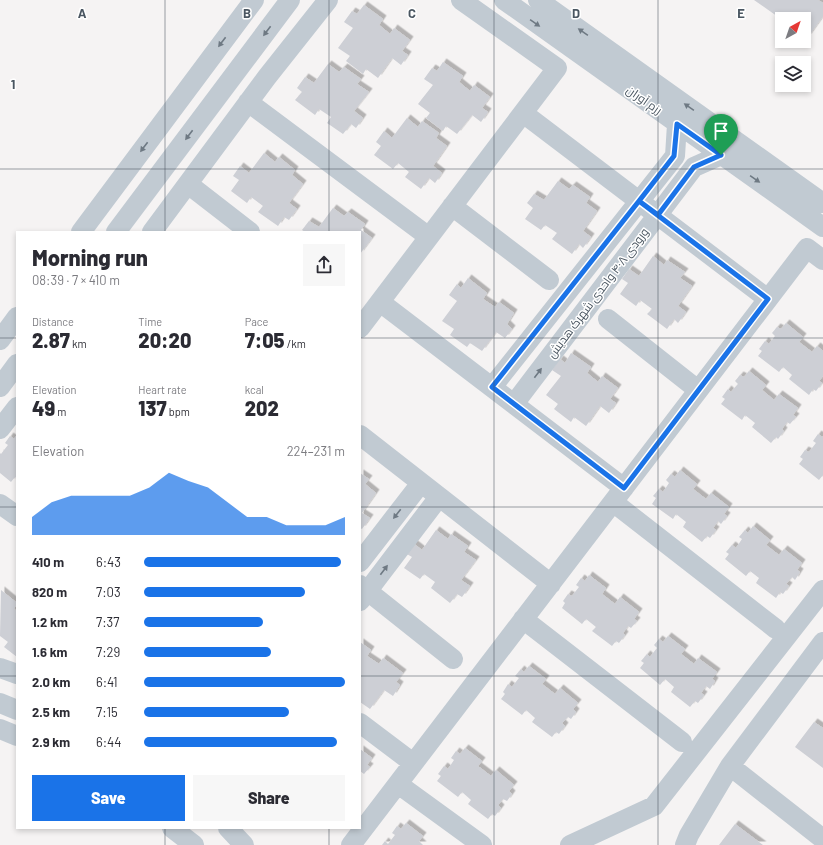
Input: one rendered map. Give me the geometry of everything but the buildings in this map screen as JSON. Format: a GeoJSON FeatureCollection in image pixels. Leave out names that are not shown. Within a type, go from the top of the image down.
{"type":"FeatureCollection","features":[{"type":"Feature","properties":{"kind":"street"},"geometry":{"type":"LineString","coordinates":[[82,231],[254,0]]}},
{"type":"Feature","properties":{"kind":"street"},"geometry":{"type":"LineString","coordinates":[[117,231],[290,0]]}},
{"type":"Feature","properties":{"kind":"street"},"geometry":{"type":"LineString","coordinates":[[153,231],[248,102],[328,0]]}},
{"type":"Feature","properties":{"kind":"street"},"geometry":{"type":"LineString","coordinates":[[362,322],[380,302],[557,68],[461,0]]}},
{"type":"Feature","properties":{"kind":"street","name":"رزم آوران"},"geometry":{"type":"LineString","coordinates":[[504,0],[823,228]]}},
{"type":"Feature","properties":{"kind":"street","name":"رزم آوران"},"geometry":{"type":"LineString","coordinates":[[538,0],[823,203]]}},
{"type":"Feature","properties":{"kind":"street"},"geometry":{"type":"LineString","coordinates":[[248,102],[429,237]]}},
{"type":"Feature","properties":{"kind":"street"},"geometry":{"type":"LineString","coordinates":[[523,113],[768,299]]}},
{"type":"Feature","properties":{"kind":"street","name":"ورودی ۴۰۸ واحدی شهرک هدیش"},"geometry":{"type":"LineString","coordinates":[[492,387],[674,156],[677,124]]}},
{"type":"Feature","properties":{"kind":"street","name":"ورودی ۴۰۸ واحدی شهرک هدیش"},"geometry":{"type":"LineString","coordinates":[[514,404],[694,167],[721,155]]}},
{"type":"Feature","properties":{"kind":"street"},"geometry":{"type":"LineString","coordinates":[[188,184],[249,231]]}},
{"type":"Feature","properties":{"kind":"street"},"geometry":{"type":"LineString","coordinates":[[452,206],[550,280]]}},
{"type":"Feature","properties":{"kind":"street"},"geometry":{"type":"LineString","coordinates":[[358,834],[398,784],[807,248],[823,260]]}},
{"type":"Feature","properties":{"kind":"street"},"geometry":{"type":"LineString","coordinates":[[380,302],[514,404],[618,495],[776,629]]}},
{"type":"Feature","properties":{"kind":"street"},"geometry":{"type":"LineString","coordinates":[[0,340],[16,318]]}},
{"type":"Feature","properties":{"kind":"street"},"geometry":{"type":"LineString","coordinates":[[608,320],[698,390]]}},
{"type":"Feature","properties":{"kind":"street"},"geometry":{"type":"LineString","coordinates":[[0,387],[16,365]]}},
{"type":"Feature","properties":{"kind":"street"},"geometry":{"type":"LineString","coordinates":[[0,428],[16,408]]}},
{"type":"Feature","properties":{"kind":"street"},"geometry":{"type":"LineString","coordinates":[[361,436],[551,584]]}},
{"type":"Feature","properties":{"kind":"street"},"geometry":{"type":"LineString","coordinates":[[361,561],[421,483]]}},
{"type":"Feature","properties":{"kind":"street"},"geometry":{"type":"LineString","coordinates":[[439,497],[363,592],[453,659]]}},
{"type":"Feature","properties":{"kind":"street"},"geometry":{"type":"LineString","coordinates":[[0,504],[16,515]]}},
{"type":"Feature","properties":{"kind":"street"},"geometry":{"type":"LineString","coordinates":[[570,845],[654,806],[823,590]]}},
{"type":"Feature","properties":{"kind":"street"},"geometry":{"type":"LineString","coordinates":[[523,619],[682,742]]}},
{"type":"Feature","properties":{"kind":"street"},"geometry":{"type":"LineString","coordinates":[[685,845],[689,835],[730,766],[823,642]]}},
{"type":"Feature","properties":{"kind":"street"},"geometry":{"type":"LineString","coordinates":[[0,668],[16,674]]}},
{"type":"Feature","properties":{"kind":"street"},"geometry":{"type":"LineString","coordinates":[[0,703],[16,710]]}},
{"type":"Feature","properties":{"kind":"street"},"geometry":{"type":"LineString","coordinates":[[361,724],[413,763]]}},
{"type":"Feature","properties":{"kind":"street"},"geometry":{"type":"LineString","coordinates":[[0,729],[16,736]]}},
{"type":"Feature","properties":{"kind":"street"},"geometry":{"type":"LineString","coordinates":[[730,766],[823,839]]}},
{"type":"Feature","properties":{"kind":"street"},"geometry":{"type":"LineString","coordinates":[[398,784],[482,845]]}},
{"type":"Feature","properties":{"kind":"street"},"geometry":{"type":"LineString","coordinates":[[173,829],[194,845]]}},
{"type":"Feature","properties":{"kind":"street"},"geometry":{"type":"LineString","coordinates":[[229,829],[244,845]]}},
{"type":"Feature","properties":{"kind":"route"},"geometry":{"type":"LineString","coordinates":[[721,155],[677,124],[674,156],[639,201],[768,299],[624,488],[492,387],[639,201],[658,215],[694,167],[721,155]]}}]}
